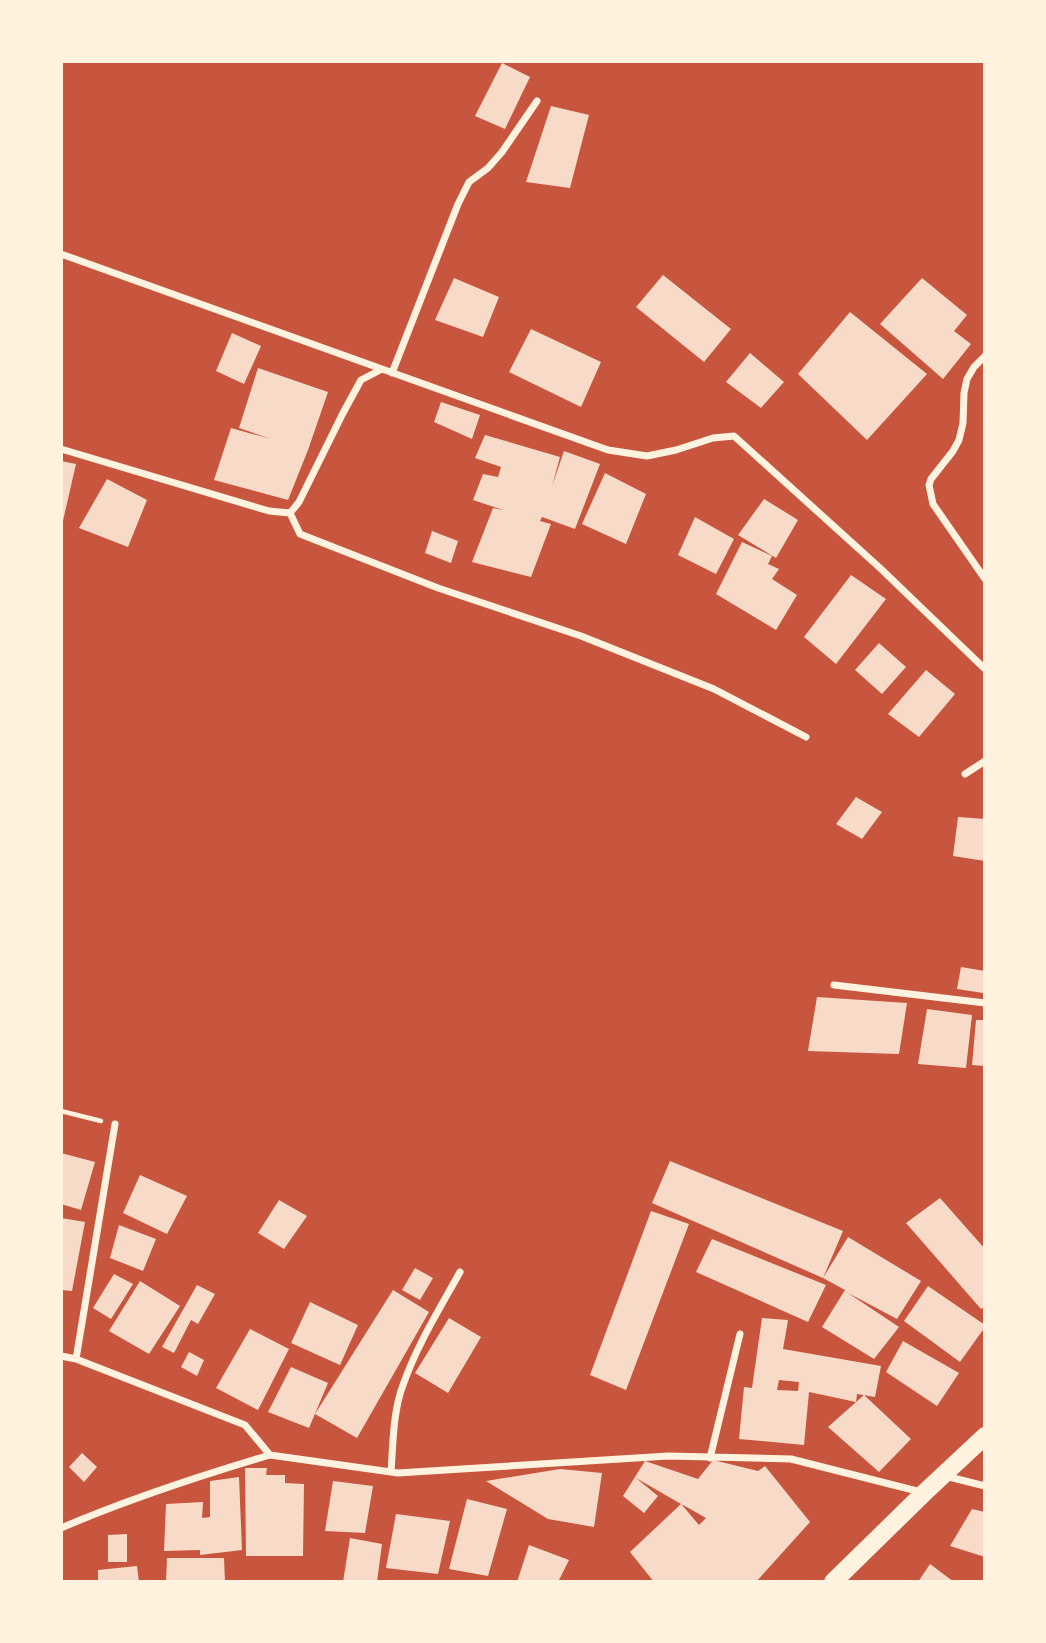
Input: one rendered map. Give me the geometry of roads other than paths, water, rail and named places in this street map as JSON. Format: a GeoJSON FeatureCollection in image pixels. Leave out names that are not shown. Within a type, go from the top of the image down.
{"type":"FeatureCollection","features":[{"type":"Feature","properties":{"kind":"main road"},"geometry":{"type":"LineString","coordinates":[[833,1582],[985,1436]]}},
{"type":"Feature","properties":{"kind":"street"},"geometry":{"type":"LineString","coordinates":[[392,373],[469,182],[488,168],[502,152],[537,101]]}},
{"type":"Feature","properties":{"kind":"street"},"geometry":{"type":"LineString","coordinates":[[61,254],[608,450],[647,456],[713,438],[734,436],[880,568],[985,669]]}},
{"type":"Feature","properties":{"kind":"street"},"geometry":{"type":"LineString","coordinates":[[985,356],[967,379],[959,440],[929,485],[933,504],[985,579]]}},
{"type":"Feature","properties":{"kind":"street"},"geometry":{"type":"LineString","coordinates":[[289,513],[299,502],[361,380],[382,369]]}},
{"type":"Feature","properties":{"kind":"street"},"geometry":{"type":"LineString","coordinates":[[61,449],[268,511],[289,513]]}},
{"type":"Feature","properties":{"kind":"street"},"geometry":{"type":"LineString","coordinates":[[289,513],[300,534],[438,588],[593,641],[714,690],[806,737]]}},
{"type":"Feature","properties":{"kind":"street"},"geometry":{"type":"LineString","coordinates":[[965,775],[985,761]]}},
{"type":"Feature","properties":{"kind":"street"},"geometry":{"type":"LineString","coordinates":[[834,985],[985,1003]]}},
{"type":"Feature","properties":{"kind":"street"},"geometry":{"type":"LineString","coordinates":[[76,1359],[116,1124]]}},
{"type":"Feature","properties":{"kind":"street"},"geometry":{"type":"LineString","coordinates":[[391,1472],[402,1386],[422,1342],[460,1272]]}},
{"type":"Feature","properties":{"kind":"street"},"geometry":{"type":"LineString","coordinates":[[710,1458],[740,1334]]}},
{"type":"Feature","properties":{"kind":"street"},"geometry":{"type":"LineString","coordinates":[[61,1356],[76,1359],[245,1425],[270,1455]]}},
{"type":"Feature","properties":{"kind":"street"},"geometry":{"type":"LineString","coordinates":[[61,1528],[102,1510],[202,1475],[270,1455],[398,1473],[668,1457],[791,1459],[924,1493]]}},
{"type":"Feature","properties":{"kind":"street"},"geometry":{"type":"LineString","coordinates":[[944,1475],[985,1486]]}}]}
